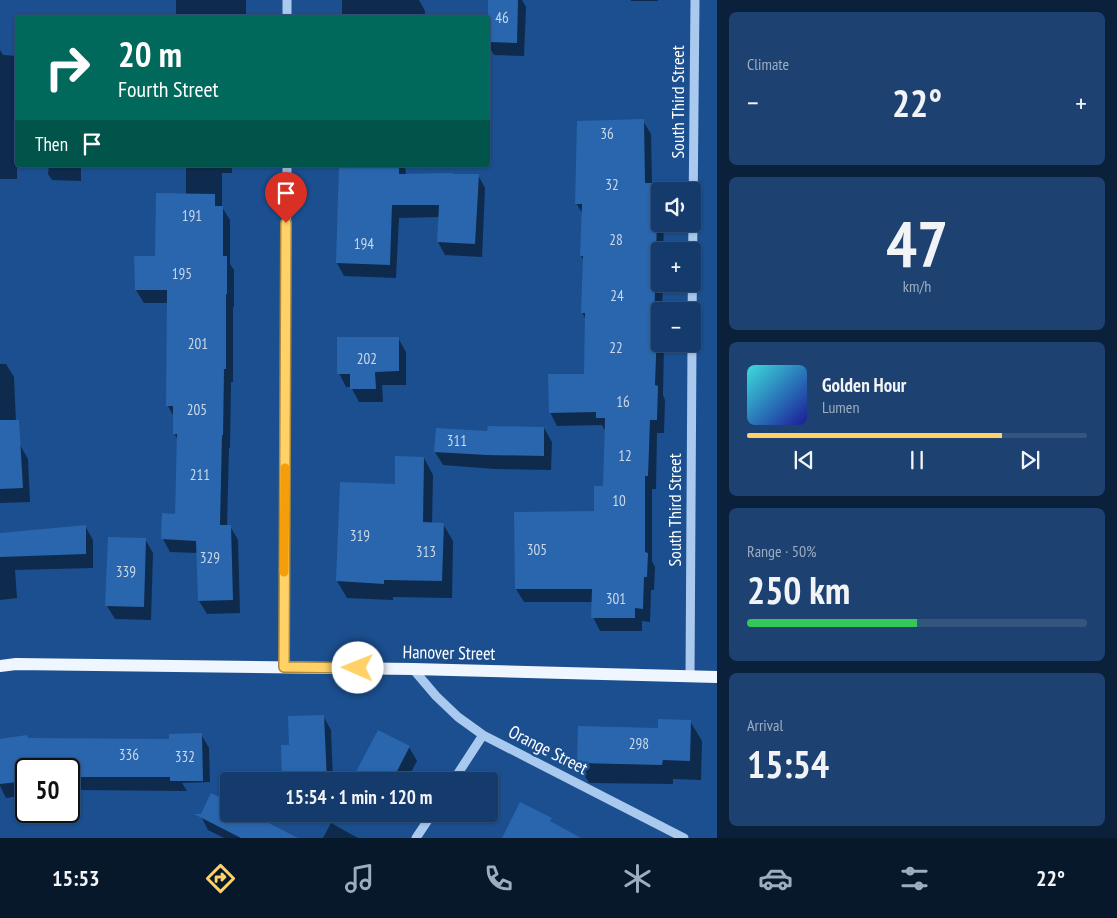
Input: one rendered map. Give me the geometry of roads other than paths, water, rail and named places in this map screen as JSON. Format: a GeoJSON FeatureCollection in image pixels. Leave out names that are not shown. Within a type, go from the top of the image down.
{"type":"FeatureCollection","features":[{"type":"Feature","properties":{"kind":"main road","name":"Hanover Street"},"geometry":{"type":"LineString","coordinates":[[0,666],[16,664],[284,667],[717,677]]}},
{"type":"Feature","properties":{"kind":"street"},"geometry":{"type":"LineString","coordinates":[[287,15],[288,0]]}},
{"type":"Feature","properties":{"kind":"street","name":"South Third Street"},"geometry":{"type":"LineString","coordinates":[[692,302],[695,0]]}},
{"type":"Feature","properties":{"kind":"street"},"geometry":{"type":"LineString","coordinates":[[284,667],[286,167]]}},
{"type":"Feature","properties":{"kind":"street","name":"South Third Street"},"geometry":{"type":"LineString","coordinates":[[690,677],[692,352]]}},
{"type":"Feature","properties":{"kind":"street","name":"Orange Street"},"geometry":{"type":"LineString","coordinates":[[413,669],[436,696],[483,735],[684,838]]}},
{"type":"Feature","properties":{"kind":"street"},"geometry":{"type":"LineString","coordinates":[[459,772],[483,735]]}},
{"type":"Feature","properties":{"kind":"street"},"geometry":{"type":"LineString","coordinates":[[416,838],[427,822]]}}]}
